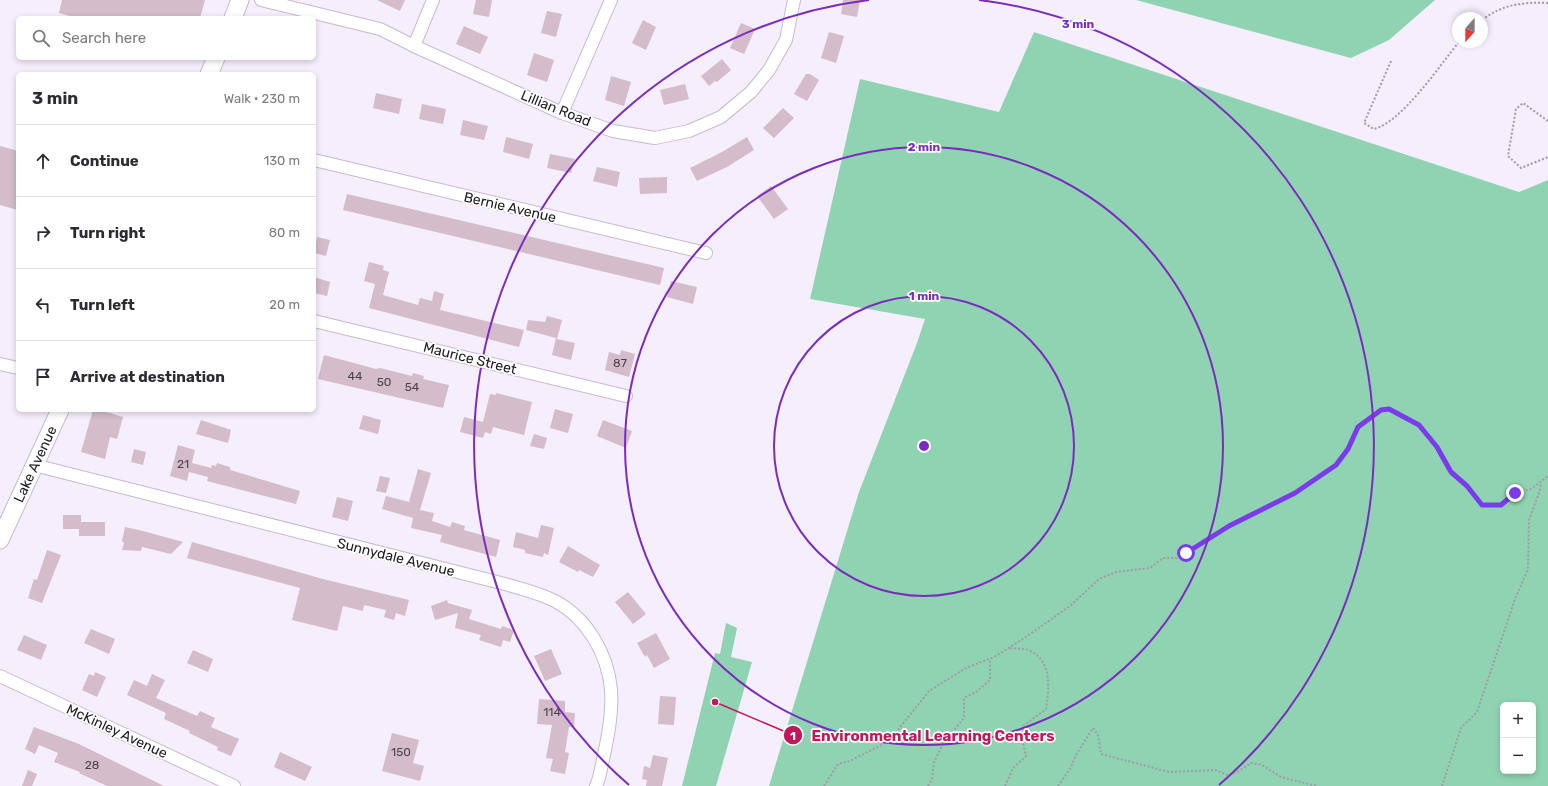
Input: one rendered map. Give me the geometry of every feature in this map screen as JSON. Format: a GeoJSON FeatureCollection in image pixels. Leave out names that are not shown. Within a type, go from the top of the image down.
{"type":"FeatureCollection","features":[{"type":"Feature","properties":{"kind":"main road"},"geometry":{"type":"LineString","coordinates":[[234,16],[240,0]]}},
{"type":"Feature","properties":{"kind":"main road"},"geometry":{"type":"LineString","coordinates":[[210,72],[215,60]]}},
{"type":"Feature","properties":{"kind":"main road","name":"Lake Avenue"},"geometry":{"type":"LineString","coordinates":[[0,540],[59,412]]}},
{"type":"Feature","properties":{"kind":"street","name":"Lillian Road"},"geometry":{"type":"LineString","coordinates":[[261,0],[380,29],[414,46],[562,112],[613,131],[655,138],[689,131],[721,117],[751,92],[769,70],[786,40],[794,0]]}},
{"type":"Feature","properties":{"kind":"street"},"geometry":{"type":"LineString","coordinates":[[414,46],[433,0]]}},
{"type":"Feature","properties":{"kind":"street"},"geometry":{"type":"LineString","coordinates":[[562,112],[610,0]]}},
{"type":"Feature","properties":{"kind":"street","name":"Bernie Avenue"},"geometry":{"type":"LineString","coordinates":[[316,160],[706,253]]}},
{"type":"Feature","properties":{"kind":"street","name":"Maurice Street"},"geometry":{"type":"LineString","coordinates":[[316,321],[626,396]]}},
{"type":"Feature","properties":{"kind":"street"},"geometry":{"type":"LineString","coordinates":[[0,364],[16,368]]}},
{"type":"Feature","properties":{"kind":"street","name":"Sunnydale Avenue"},"geometry":{"type":"LineString","coordinates":[[34,465],[506,584],[554,601],[571,612],[588,629],[600,648],[607,666],[611,690],[610,720],[599,778],[596,786]]}},
{"type":"Feature","properties":{"kind":"street","name":"McKinley Avenue"},"geometry":{"type":"LineString","coordinates":[[0,676],[234,786]]}},
{"type":"Feature","properties":{"kind":"path"},"geometry":{"type":"LineString","coordinates":[[1488,16],[1494,11],[1524,2],[1548,3]]}},
{"type":"Feature","properties":{"kind":"path"},"geometry":{"type":"LineString","coordinates":[[1391,61],[1364,122],[1374,129],[1383,126],[1407,104],[1454,48]]}},
{"type":"Feature","properties":{"kind":"path"},"geometry":{"type":"LineString","coordinates":[[1548,121],[1524,103],[1516,109],[1508,156],[1522,168],[1548,157]]}},
{"type":"Feature","properties":{"kind":"path"},"geometry":{"type":"LineString","coordinates":[[824,786],[838,764],[850,761],[883,744],[898,730],[929,691],[966,668],[990,659],[1009,648],[1070,606],[1099,579],[1116,572],[1150,568],[1163,558],[1177,558],[1229,526],[1295,493],[1336,465],[1348,449],[1358,427],[1381,410],[1389,409],[1419,425],[1437,447],[1451,472],[1467,486],[1482,505],[1501,505],[1515,493],[1531,489],[1548,476]]}},
{"type":"Feature","properties":{"kind":"path"},"geometry":{"type":"LineString","coordinates":[[1442,786],[1461,728],[1477,712],[1515,599],[1528,568],[1529,520],[1540,490],[1541,482]]}},
{"type":"Feature","properties":{"kind":"path"},"geometry":{"type":"LineString","coordinates":[[1005,786],[1013,768],[1026,756],[1022,738],[1023,726],[1046,708],[1049,682],[1040,658],[1028,650],[1009,648]]}},
{"type":"Feature","properties":{"kind":"path"},"geometry":{"type":"LineString","coordinates":[[928,786],[932,779],[934,762],[937,755],[944,742],[964,718],[964,698],[976,692],[990,680],[990,659]]}},
{"type":"Feature","properties":{"kind":"path"},"geometry":{"type":"LineString","coordinates":[[1058,786],[1070,769],[1076,755],[1093,728],[1098,735],[1102,754],[1169,772],[1216,770],[1228,775],[1237,772],[1251,763],[1262,765],[1281,777],[1316,786]]}},
{"type":"Feature","properties":{"kind":"green space"},"geometry":{"type":"Polygon","coordinates":[[[1136,0],[1435,0],[1389,40],[1351,58],[1136,0]]]}},
{"type":"Feature","properties":{"kind":"green space"},"geometry":{"type":"Polygon","coordinates":[[[1034,32],[1519,192],[1548,180],[1548,786],[769,786],[859,492],[925,319],[810,299],[860,79],[999,112],[1034,32]]]}},
{"type":"Feature","properties":{"kind":"green space"},"geometry":{"type":"Polygon","coordinates":[[[726,623],[737,628],[731,657],[752,662],[716,786],[682,786],[715,653],[720,654],[726,623]]]}},
{"type":"Feature","properties":{"kind":"building"},"geometry":{"type":"Polygon","coordinates":[[[62,0],[205,0],[201,16],[70,16],[59,13],[62,0]]]}},
{"type":"Feature","properties":{"kind":"building"},"geometry":{"type":"Polygon","coordinates":[[[377,0],[405,0],[400,11],[377,0]]]}},
{"type":"Feature","properties":{"kind":"building"},"geometry":{"type":"Polygon","coordinates":[[[476,0],[492,0],[489,17],[473,14],[476,0]]]}},
{"type":"Feature","properties":{"kind":"building"},"geometry":{"type":"Polygon","coordinates":[[[843,0],[860,0],[857,17],[841,14],[843,0]]]}},
{"type":"Feature","properties":{"kind":"building"},"geometry":{"type":"Polygon","coordinates":[[[547,11],[562,14],[556,37],[541,33],[547,11]]]}},
{"type":"Feature","properties":{"kind":"building"},"geometry":{"type":"Polygon","coordinates":[[[643,20],[656,27],[646,50],[632,43],[643,20]]]}},
{"type":"Feature","properties":{"kind":"building"},"geometry":{"type":"Polygon","coordinates":[[[741,23],[755,29],[744,54],[730,48],[741,23]]]}},
{"type":"Feature","properties":{"kind":"building"},"geometry":{"type":"Polygon","coordinates":[[[464,26],[488,37],[480,54],[456,44],[464,26]]]}},
{"type":"Feature","properties":{"kind":"building"},"geometry":{"type":"Polygon","coordinates":[[[829,32],[844,36],[836,63],[821,58],[829,32]]]}},
{"type":"Feature","properties":{"kind":"building"},"geometry":{"type":"Polygon","coordinates":[[[534,53],[554,60],[547,82],[527,75],[534,53]]]}},
{"type":"Feature","properties":{"kind":"building"},"geometry":{"type":"Polygon","coordinates":[[[722,59],[731,70],[717,82],[715,81],[709,86],[701,76],[722,59]]]}},
{"type":"Feature","properties":{"kind":"building"},"geometry":{"type":"Polygon","coordinates":[[[806,74],[810,74],[819,80],[807,101],[794,94],[806,74]]]}},
{"type":"Feature","properties":{"kind":"building"},"geometry":{"type":"Polygon","coordinates":[[[611,76],[631,82],[624,106],[605,100],[611,76]]]}},
{"type":"Feature","properties":{"kind":"building"},"geometry":{"type":"Polygon","coordinates":[[[685,84],[689,99],[664,105],[660,90],[685,84]]]}},
{"type":"Feature","properties":{"kind":"building"},"geometry":{"type":"Polygon","coordinates":[[[376,93],[402,99],[399,114],[373,108],[376,93]]]}},
{"type":"Feature","properties":{"kind":"building"},"geometry":{"type":"Polygon","coordinates":[[[422,104],[446,109],[443,124],[419,119],[422,104]]]}},
{"type":"Feature","properties":{"kind":"building"},"geometry":{"type":"Polygon","coordinates":[[[783,108],[794,118],[774,138],[763,128],[783,108]]]}},
{"type":"Feature","properties":{"kind":"building"},"geometry":{"type":"Polygon","coordinates":[[[463,120],[488,126],[484,140],[460,135],[463,120]]]}},
{"type":"Feature","properties":{"kind":"building"},"geometry":{"type":"Polygon","coordinates":[[[506,137],[533,144],[529,159],[503,152],[506,137]]]}},
{"type":"Feature","properties":{"kind":"building"},"geometry":{"type":"Polygon","coordinates":[[[747,137],[754,150],[727,167],[697,181],[690,168],[722,152],[747,137]]]}},
{"type":"Feature","properties":{"kind":"building"},"geometry":{"type":"Polygon","coordinates":[[[0,146],[16,150],[16,209],[0,205],[0,146]]]}},
{"type":"Feature","properties":{"kind":"building"},"geometry":{"type":"Polygon","coordinates":[[[550,154],[575,159],[571,173],[547,168],[550,154]]]}},
{"type":"Feature","properties":{"kind":"building"},"geometry":{"type":"Polygon","coordinates":[[[597,167],[620,172],[617,187],[593,181],[597,167]]]}},
{"type":"Feature","properties":{"kind":"building"},"geometry":{"type":"Polygon","coordinates":[[[667,177],[667,193],[640,194],[639,178],[667,177]]]}},
{"type":"Feature","properties":{"kind":"building"},"geometry":{"type":"Polygon","coordinates":[[[771,186],[788,209],[774,219],[757,196],[771,186]]]}},
{"type":"Feature","properties":{"kind":"building"},"geometry":{"type":"Polygon","coordinates":[[[347,194],[664,268],[660,285],[343,210],[347,194]]]}},
{"type":"Feature","properties":{"kind":"building"},"geometry":{"type":"Polygon","coordinates":[[[317,237],[330,240],[326,256],[316,254],[317,237]]]}},
{"type":"Feature","properties":{"kind":"building"},"geometry":{"type":"Polygon","coordinates":[[[369,262],[384,266],[383,270],[389,272],[383,295],[418,305],[420,298],[432,301],[434,291],[444,294],[440,310],[524,330],[519,347],[369,308],[375,284],[364,281],[369,262]]]}},
{"type":"Feature","properties":{"kind":"building"},"geometry":{"type":"Polygon","coordinates":[[[316,278],[330,282],[327,296],[316,293],[316,278]]]}},
{"type":"Feature","properties":{"kind":"building"},"geometry":{"type":"Polygon","coordinates":[[[671,281],[697,287],[693,304],[667,297],[671,281]]]}},
{"type":"Feature","properties":{"kind":"building"},"geometry":{"type":"Polygon","coordinates":[[[547,316],[562,320],[557,339],[575,343],[571,360],[552,355],[556,338],[526,330],[528,320],[545,322],[547,316]]]}},
{"type":"Feature","properties":{"kind":"building"},"geometry":{"type":"Polygon","coordinates":[[[621,350],[635,354],[629,377],[605,370],[609,352],[620,355],[621,350]]]}},
{"type":"Feature","properties":{"kind":"building"},"geometry":{"type":"Polygon","coordinates":[[[324,355],[376,369],[380,368],[412,376],[413,373],[424,376],[423,379],[449,385],[443,408],[318,379],[324,355]]]}},
{"type":"Feature","properties":{"kind":"building"},"geometry":{"type":"Polygon","coordinates":[[[496,393],[532,402],[524,435],[493,427],[491,434],[485,432],[483,438],[460,432],[464,417],[483,422],[490,394],[496,395],[496,393]]]}},
{"type":"Feature","properties":{"kind":"building"},"geometry":{"type":"Polygon","coordinates":[[[555,409],[573,414],[568,433],[550,428],[555,409]]]}},
{"type":"Feature","properties":{"kind":"building"},"geometry":{"type":"Polygon","coordinates":[[[92,412],[107,412],[123,417],[117,439],[110,437],[105,459],[81,452],[92,412]]]}},
{"type":"Feature","properties":{"kind":"building"},"geometry":{"type":"Polygon","coordinates":[[[363,415],[381,420],[378,434],[359,429],[363,415]]]}},
{"type":"Feature","properties":{"kind":"building"},"geometry":{"type":"Polygon","coordinates":[[[201,420],[231,430],[228,443],[196,434],[201,420]]]}},
{"type":"Feature","properties":{"kind":"building"},"geometry":{"type":"Polygon","coordinates":[[[603,420],[632,431],[626,448],[597,436],[603,420]]]}},
{"type":"Feature","properties":{"kind":"building"},"geometry":{"type":"Polygon","coordinates":[[[534,434],[547,438],[544,449],[530,446],[534,434]]]}},
{"type":"Feature","properties":{"kind":"building"},"geometry":{"type":"Polygon","coordinates":[[[178,445],[195,450],[192,463],[211,468],[212,465],[216,466],[217,463],[230,467],[230,470],[300,491],[296,504],[207,481],[208,477],[189,472],[187,481],[170,476],[178,445]]]}},
{"type":"Feature","properties":{"kind":"building"},"geometry":{"type":"Polygon","coordinates":[[[134,449],[146,452],[143,465],[131,462],[134,449]]]}},
{"type":"Feature","properties":{"kind":"building"},"geometry":{"type":"Polygon","coordinates":[[[418,469],[431,473],[420,510],[434,513],[432,521],[450,527],[452,522],[465,526],[464,530],[500,540],[496,557],[440,542],[442,535],[411,528],[413,518],[382,509],[386,496],[409,502],[418,469]]]}},
{"type":"Feature","properties":{"kind":"building"},"geometry":{"type":"Polygon","coordinates":[[[380,476],[390,478],[386,493],[376,491],[380,476]]]}},
{"type":"Feature","properties":{"kind":"building"},"geometry":{"type":"Polygon","coordinates":[[[337,497],[353,501],[348,521],[332,517],[337,497]]]}},
{"type":"Feature","properties":{"kind":"building"},"geometry":{"type":"Polygon","coordinates":[[[63,515],[81,515],[81,522],[105,522],[105,536],[79,536],[79,529],[63,529],[63,515]]]}},
{"type":"Feature","properties":{"kind":"building"},"geometry":{"type":"Polygon","coordinates":[[[541,525],[554,528],[548,555],[544,553],[543,557],[525,553],[525,550],[513,547],[516,532],[538,538],[541,525]]]}},
{"type":"Feature","properties":{"kind":"building"},"geometry":{"type":"Polygon","coordinates":[[[125,527],[183,542],[171,554],[142,547],[141,551],[122,550],[125,527]]]}},
{"type":"Feature","properties":{"kind":"building"},"geometry":{"type":"Polygon","coordinates":[[[192,542],[323,579],[409,600],[405,616],[396,613],[394,620],[384,617],[386,610],[364,605],[363,611],[343,606],[337,631],[292,620],[300,588],[187,558],[192,542]]]}},
{"type":"Feature","properties":{"kind":"building"},"geometry":{"type":"Polygon","coordinates":[[[568,546],[600,565],[593,577],[579,570],[578,572],[559,562],[568,546]]]}},
{"type":"Feature","properties":{"kind":"building"},"geometry":{"type":"Polygon","coordinates":[[[47,550],[61,555],[42,603],[28,598],[34,579],[37,580],[47,550]]]}},
{"type":"Feature","properties":{"kind":"building"},"geometry":{"type":"Polygon","coordinates":[[[628,592],[646,614],[633,624],[615,602],[628,592]]]}},
{"type":"Feature","properties":{"kind":"building"},"geometry":{"type":"Polygon","coordinates":[[[447,600],[448,603],[472,610],[469,619],[501,629],[502,626],[514,630],[510,642],[503,640],[501,647],[479,640],[481,635],[455,628],[458,613],[435,620],[431,606],[447,600]]]}},
{"type":"Feature","properties":{"kind":"building"},"geometry":{"type":"Polygon","coordinates":[[[91,629],[115,639],[109,654],[84,643],[91,629]]]}},
{"type":"Feature","properties":{"kind":"building"},"geometry":{"type":"Polygon","coordinates":[[[656,633],[670,659],[654,668],[647,655],[645,657],[637,643],[656,633]]]}},
{"type":"Feature","properties":{"kind":"building"},"geometry":{"type":"Polygon","coordinates":[[[24,635],[47,645],[41,660],[17,650],[24,635]]]}},
{"type":"Feature","properties":{"kind":"building"},"geometry":{"type":"Polygon","coordinates":[[[551,649],[562,674],[545,681],[534,656],[551,649]]]}},
{"type":"Feature","properties":{"kind":"building"},"geometry":{"type":"Polygon","coordinates":[[[193,650],[213,659],[208,672],[187,663],[193,650]]]}},
{"type":"Feature","properties":{"kind":"building"},"geometry":{"type":"Polygon","coordinates":[[[95,672],[106,677],[97,697],[82,690],[89,674],[94,676],[95,672]]]}},
{"type":"Feature","properties":{"kind":"building"},"geometry":{"type":"Polygon","coordinates":[[[152,674],[165,680],[156,698],[197,716],[200,711],[215,718],[211,727],[239,739],[231,756],[217,750],[218,747],[189,733],[190,731],[164,719],[166,713],[127,695],[134,680],[147,686],[152,674]]]}},
{"type":"Feature","properties":{"kind":"building"},"geometry":{"type":"Polygon","coordinates":[[[660,696],[676,697],[674,725],[658,724],[660,696]]]}},
{"type":"Feature","properties":{"kind":"building"},"geometry":{"type":"Polygon","coordinates":[[[539,699],[565,701],[565,712],[575,713],[574,727],[569,727],[565,752],[569,753],[565,774],[550,771],[553,759],[546,758],[552,725],[537,724],[539,699]]]}},
{"type":"Feature","properties":{"kind":"building"},"geometry":{"type":"Polygon","coordinates":[[[34,727],[79,744],[164,786],[107,786],[79,773],[80,772],[54,762],[58,753],[39,745],[35,754],[25,749],[34,727]]]}},
{"type":"Feature","properties":{"kind":"building"},"geometry":{"type":"Polygon","coordinates":[[[392,733],[419,740],[413,763],[424,766],[420,781],[382,771],[392,733]]]}},
{"type":"Feature","properties":{"kind":"building"},"geometry":{"type":"Polygon","coordinates":[[[280,752],[312,767],[305,781],[274,767],[280,752]]]}},
{"type":"Feature","properties":{"kind":"building"},"geometry":{"type":"Polygon","coordinates":[[[653,755],[668,758],[662,786],[646,786],[647,780],[642,779],[644,766],[650,768],[653,755]]]}},
{"type":"Feature","properties":{"kind":"building"},"geometry":{"type":"Polygon","coordinates":[[[28,770],[37,774],[32,786],[22,786],[28,770]]]}},
{"type":"Feature","properties":{"kind":"place","name":"Environmental Learning Centers"},"geometry":{"type":"Point","coordinates":[715,702]}},
{"type":"Feature","properties":{"kind":"route"},"geometry":{"type":"LineString","coordinates":[[1186,553],[1229,526],[1295,493],[1336,465],[1348,449],[1358,427],[1381,410],[1389,409],[1419,425],[1437,447],[1451,472],[1467,486],[1482,505],[1501,505],[1515,493]]}}]}
